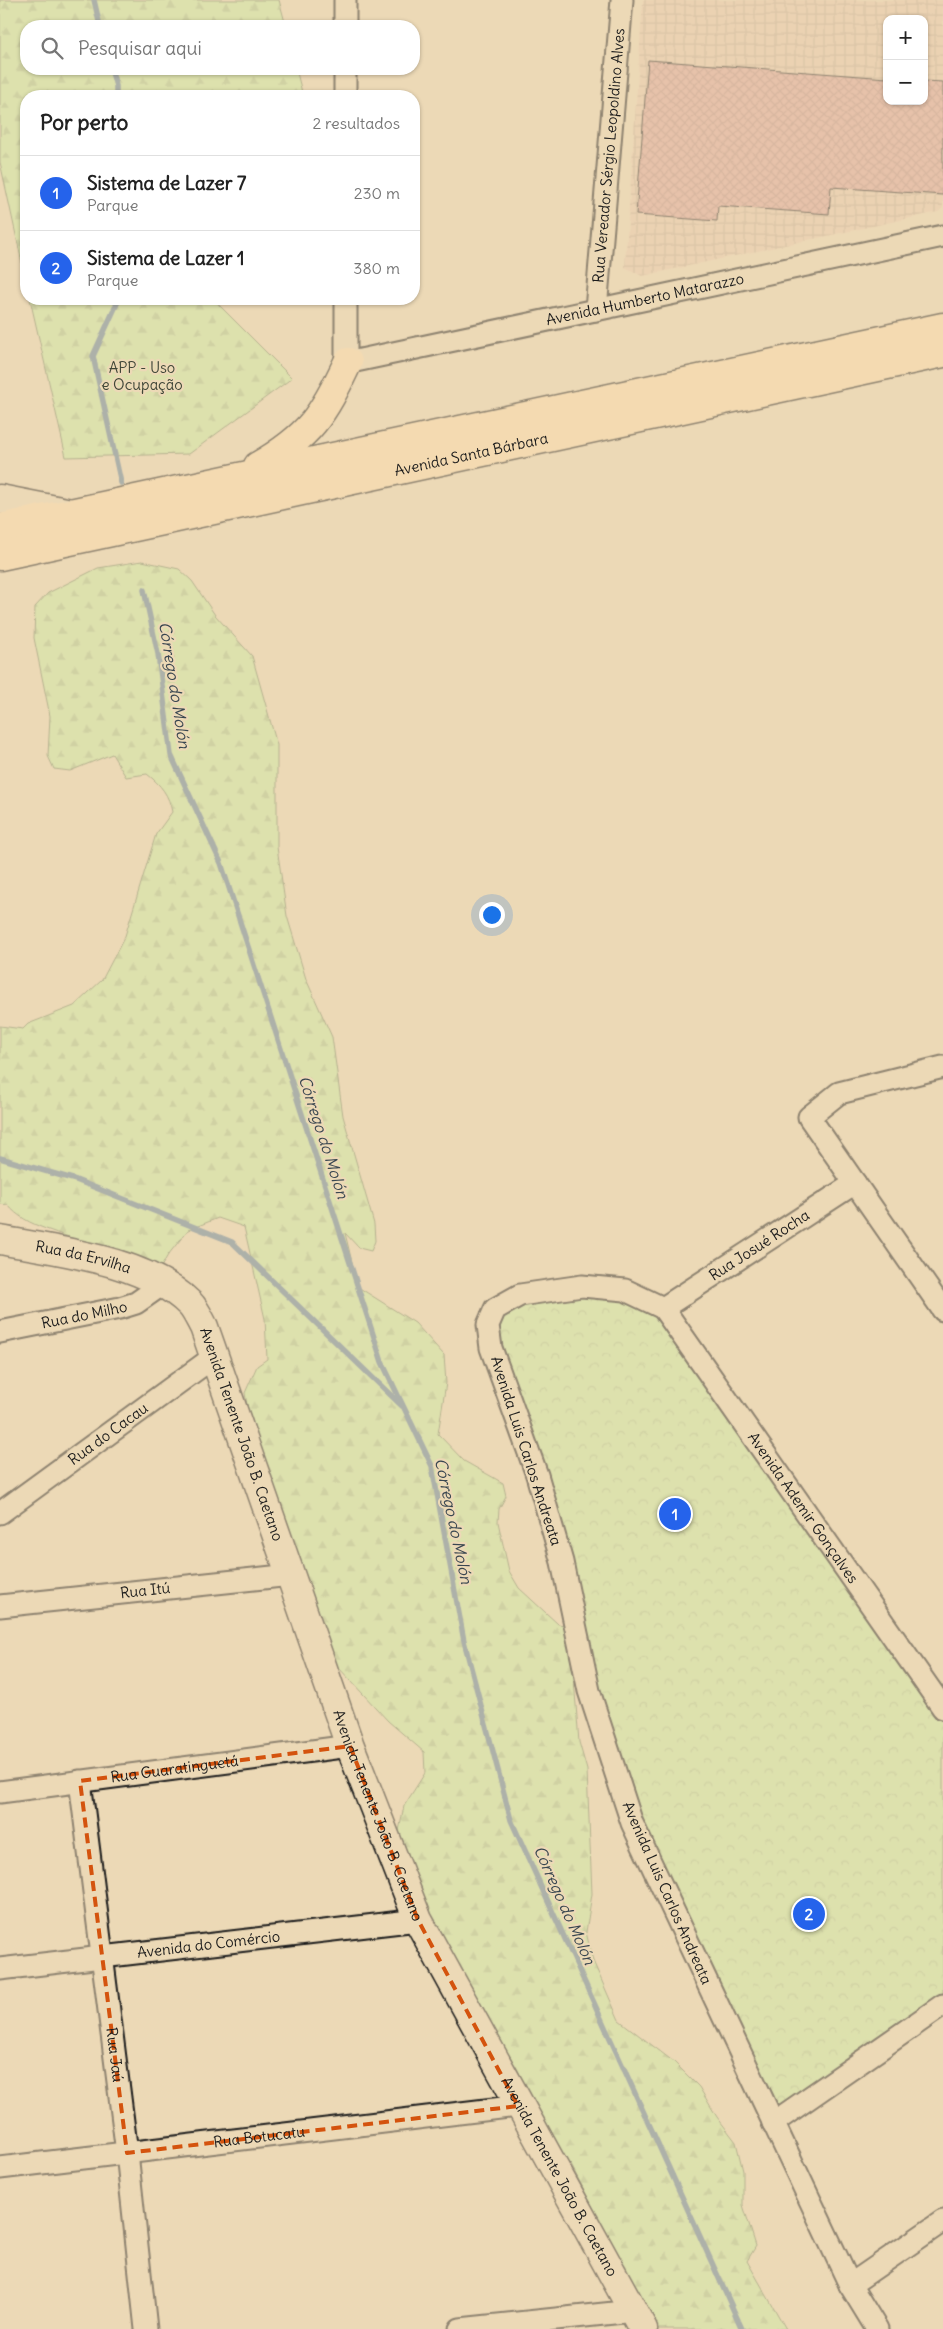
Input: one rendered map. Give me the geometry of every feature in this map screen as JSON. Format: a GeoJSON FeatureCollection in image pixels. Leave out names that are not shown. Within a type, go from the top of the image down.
{"type":"FeatureCollection","features":[{"type":"Feature","properties":{"kind":"main road","name":"Avenida Santa Bárbara"},"geometry":{"type":"LineString","coordinates":[[0,528],[943,327]]}},
{"type":"Feature","properties":{"kind":"main road","name":"Avenida Santa Bárbara"},"geometry":{"type":"LineString","coordinates":[[0,556],[943,353]]}},
{"type":"Feature","properties":{"kind":"main road"},"geometry":{"type":"LineString","coordinates":[[239,477],[282,452],[306,433],[322,412],[348,362]]}},
{"type":"Feature","properties":{"kind":"street"},"geometry":{"type":"LineString","coordinates":[[345,0],[345,20]]}},
{"type":"Feature","properties":{"kind":"street","name":"Rua Vereador Sérgio Leopoldino Alves"},"geometry":{"type":"LineString","coordinates":[[596,310],[622,0]]}},
{"type":"Feature","properties":{"kind":"street"},"geometry":{"type":"LineString","coordinates":[[345,75],[345,90]]}},
{"type":"Feature","properties":{"kind":"street","name":"Avenida Humberto Matarazzo"},"geometry":{"type":"LineString","coordinates":[[348,362],[943,236]]}},
{"type":"Feature","properties":{"kind":"street"},"geometry":{"type":"LineString","coordinates":[[346,305],[346,358],[348,362]]}},
{"type":"Feature","properties":{"kind":"street"},"geometry":{"type":"LineString","coordinates":[[0,498],[71,513]]}},
{"type":"Feature","properties":{"kind":"street"},"geometry":{"type":"LineString","coordinates":[[943,1067],[838,1093],[809,1117],[943,1310]]}},
{"type":"Feature","properties":{"kind":"street","name":"Rua Josué Rocha"},"geometry":{"type":"LineString","coordinates":[[663,1308],[855,1183]]}},
{"type":"Feature","properties":{"kind":"street","name":"Rua da Ervilha"},"geometry":{"type":"LineString","coordinates":[[0,1240],[87,1255],[130,1269],[163,1284]]}},
{"type":"Feature","properties":{"kind":"street","name":"Rua do Milho"},"geometry":{"type":"LineString","coordinates":[[0,1332],[136,1303],[163,1284]]}},
{"type":"Feature","properties":{"kind":"street","name":"Avenida Tenente João B. Caetano"},"geometry":{"type":"LineString","coordinates":[[163,1284],[191,1305],[204,1327],[350,1746],[418,1920],[518,2106],[638,2320]]}},
{"type":"Feature","properties":{"kind":"street","name":"Avenida Luis Carlos Andreata"},"geometry":{"type":"LineString","coordinates":[[663,1308],[625,1290],[582,1286],[520,1295],[495,1309],[488,1325],[491,1348],[539,1483],[562,1562],[589,1691],[632,1823],[850,2285],[877,2329]]}},
{"type":"Feature","properties":{"kind":"street","name":"Avenida Ademir Gonçalves"},"geometry":{"type":"LineString","coordinates":[[663,1308],[943,1708]]}},
{"type":"Feature","properties":{"kind":"street","name":"Rua do Cacau"},"geometry":{"type":"LineString","coordinates":[[0,1513],[215,1356]]}},
{"type":"Feature","properties":{"kind":"street","name":"Rua Itú"},"geometry":{"type":"LineString","coordinates":[[0,1606],[291,1576]]}},
{"type":"Feature","properties":{"kind":"street","name":"Rua Guaratinguetá"},"geometry":{"type":"LineString","coordinates":[[0,1792],[350,1746]]}},
{"type":"Feature","properties":{"kind":"street","name":"Rua Jaú"},"geometry":{"type":"LineString","coordinates":[[80,1782],[127,2153],[146,2329]]}},
{"type":"Feature","properties":{"kind":"street","name":"Avenida do Comércio"},"geometry":{"type":"LineString","coordinates":[[0,1969],[418,1920]]}},
{"type":"Feature","properties":{"kind":"street"},"geometry":{"type":"LineString","coordinates":[[773,2123],[943,2005]]}},
{"type":"Feature","properties":{"kind":"street","name":"Rua Botucatu"},"geometry":{"type":"LineString","coordinates":[[0,2168],[518,2106]]}},
{"type":"Feature","properties":{"kind":"street"},"geometry":{"type":"LineString","coordinates":[[850,2285],[943,2221]]}},
{"type":"Feature","properties":{"kind":"street"},"geometry":{"type":"LineString","coordinates":[[460,2329],[638,2320]]}},
{"type":"Feature","properties":{"kind":"highlighted area"},"geometry":{"type":"Polygon","coordinates":[[[350,1746],[418,1920],[518,2106],[127,2153],[80,1781],[350,1746]]]}},
{"type":"Feature","properties":{"kind":"shaded area"},"geometry":{"type":"Polygon","coordinates":[[[643,0],[943,0],[943,208],[938,212],[642,276],[625,267],[643,0]]]}},
{"type":"Feature","properties":{"kind":"green space"},"geometry":{"type":"Polygon","coordinates":[[[0,0],[279,0],[284,20],[20,20],[20,75],[298,75],[301,90],[20,90],[20,254],[0,162],[0,0]]]}},
{"type":"Feature","properties":{"kind":"green space","name":"APP - Uso e Ocupação"},"geometry":{"type":"Polygon","coordinates":[[[31,305],[219,305],[292,378],[189,454],[66,457],[31,305]]]}},
{"type":"Feature","properties":{"kind":"green space"},"geometry":{"type":"Polygon","coordinates":[[[142,561],[179,569],[192,581],[215,615],[252,656],[277,745],[277,847],[287,916],[306,979],[332,1037],[343,1116],[374,1224],[375,1241],[371,1251],[359,1248],[345,1233],[358,1287],[415,1323],[444,1355],[446,1383],[438,1434],[464,1461],[503,1483],[506,1496],[499,1509],[498,1522],[509,1571],[519,1588],[558,1624],[572,1626],[581,1612],[573,1668],[579,1742],[587,1770],[592,1894],[586,1932],[593,1961],[619,2020],[674,2062],[699,2087],[717,2117],[736,2142],[743,2171],[743,2205],[756,2246],[747,2261],[786,2329],[652,2329],[618,2270],[595,2211],[571,2165],[533,2128],[463,2006],[398,1836],[404,1806],[425,1773],[424,1752],[388,1721],[326,1654],[259,1476],[245,1393],[257,1366],[267,1359],[265,1319],[244,1227],[218,1218],[188,1230],[168,1255],[153,1281],[88,1245],[45,1229],[25,1219],[8,1205],[0,1204],[0,1026],[23,1029],[28,1024],[74,1006],[102,980],[125,936],[156,834],[172,812],[164,791],[156,782],[147,774],[126,777],[112,754],[70,771],[54,769],[48,756],[50,716],[34,638],[35,607],[48,593],[98,568],[142,561]]]}},
{"type":"Feature","properties":{"kind":"green space"},"geometry":{"type":"Polygon","coordinates":[[[582,1286],[663,1308],[943,1708],[943,2005],[773,2123],[632,1823],[508,1397],[495,1309],[582,1286]]]}},
{"type":"Feature","properties":{"kind":"building"},"geometry":{"type":"Polygon","coordinates":[[[648,60],[883,78],[883,105],[928,105],[928,81],[943,82],[943,195],[831,187],[829,214],[718,206],[717,221],[636,215],[648,60]]]}},
{"type":"Feature","properties":{"kind":"waterway"},"geometry":{"type":"LineString","coordinates":[[94,0],[99,20]]}},
{"type":"Feature","properties":{"kind":"waterway"},"geometry":{"type":"LineString","coordinates":[[113,75],[116,90]]}},
{"type":"Feature","properties":{"kind":"waterway"},"geometry":{"type":"LineString","coordinates":[[116,305],[93,356],[121,483]]}},
{"type":"Feature","properties":{"kind":"waterway","name":"Córrego do Molón"},"geometry":{"type":"LineString","coordinates":[[144,590],[158,654],[171,755],[221,863],[382,1362],[432,1466],[464,1641],[511,1820],[742,2329]]}},
{"type":"Feature","properties":{"kind":"waterway"},"geometry":{"type":"LineString","coordinates":[[0,1158],[76,1180],[232,1242],[402,1406]]}},
{"type":"Feature","properties":{"kind":"place","name":"Sistema de Lazer 7"},"geometry":{"type":"Point","coordinates":[675,1514]}},
{"type":"Feature","properties":{"kind":"place","name":"Sistema de Lazer 1"},"geometry":{"type":"Point","coordinates":[809,1914]}}]}
